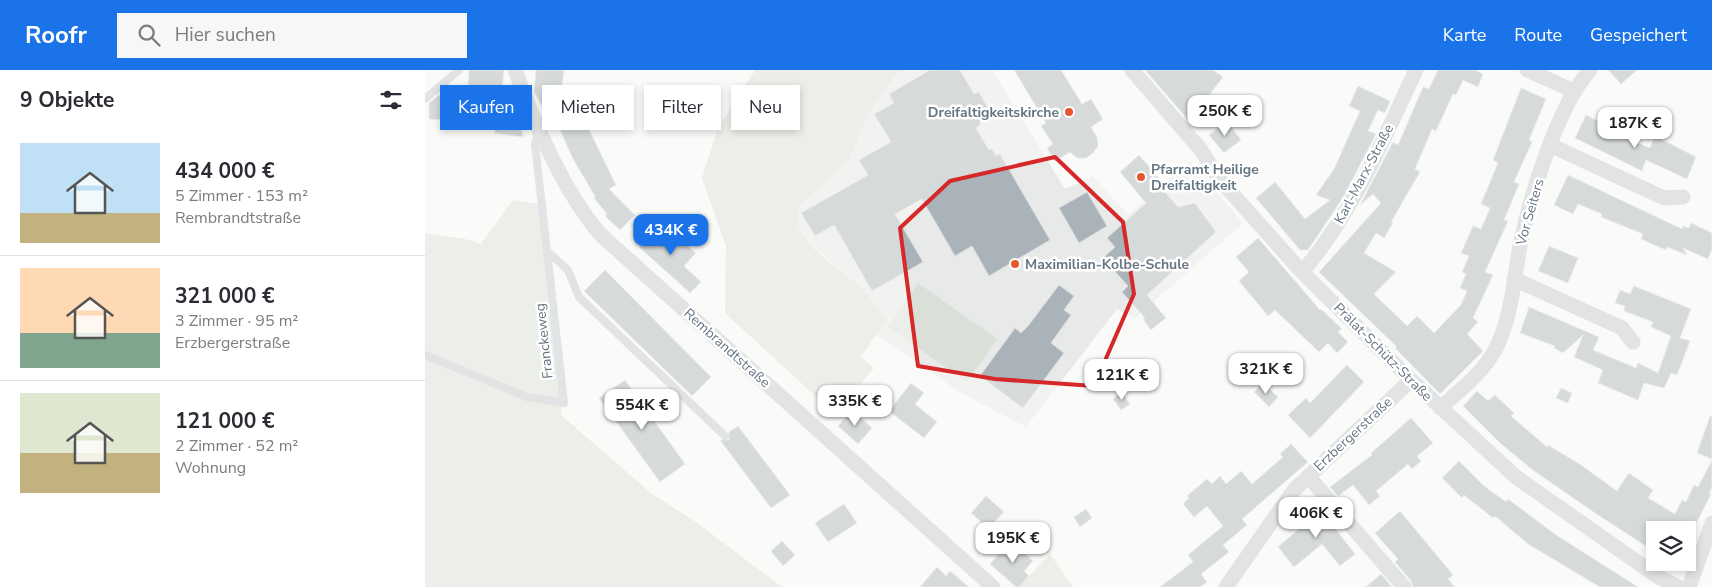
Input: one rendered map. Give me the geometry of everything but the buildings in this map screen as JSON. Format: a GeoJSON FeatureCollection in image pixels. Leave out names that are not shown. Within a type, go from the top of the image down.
{"type":"FeatureCollection","features":[{"type":"Feature","properties":{"kind":"street","name":"Rembrandtstraße"},"geometry":{"type":"LineString","coordinates":[[515,70],[539,131],[579,206],[601,235],[993,587]]}},
{"type":"Feature","properties":{"kind":"street","name":"Prälat-Schütz-Straße"},"geometry":{"type":"LineString","coordinates":[[1132,70],[1201,150],[1220,180],[1302,272],[1440,408],[1516,477],[1653,582],[1678,587]]}},
{"type":"Feature","properties":{"kind":"street","name":"Karl-Marx-Straße"},"geometry":{"type":"LineString","coordinates":[[1302,272],[1336,227],[1366,176],[1416,70]]}},
{"type":"Feature","properties":{"kind":"street"},"geometry":{"type":"LineString","coordinates":[[1527,70],[1574,91]]}},
{"type":"Feature","properties":{"kind":"street","name":"Vor Seiters"},"geometry":{"type":"LineString","coordinates":[[1440,408],[1475,377],[1487,363],[1496,348],[1503,329],[1526,220],[1550,145],[1574,91],[1590,70]]}},
{"type":"Feature","properties":{"kind":"street"},"geometry":{"type":"LineString","coordinates":[[1550,145],[1664,198],[1683,197]]}},
{"type":"Feature","properties":{"kind":"street"},"geometry":{"type":"LineString","coordinates":[[1514,279],[1622,328],[1633,342]]}},
{"type":"Feature","properties":{"kind":"street","name":"Erzbergerstraße"},"geometry":{"type":"LineString","coordinates":[[1226,587],[1294,490],[1411,380]]}},
{"type":"Feature","properties":{"kind":"street"},"geometry":{"type":"LineString","coordinates":[[1308,476],[1404,587]]}},
{"type":"Feature","properties":{"kind":"street"},"geometry":{"type":"LineString","coordinates":[[1689,587],[1712,523]]}},
{"type":"Feature","properties":{"kind":"lane"},"geometry":{"type":"LineString","coordinates":[[425,99],[459,70]]}},
{"type":"Feature","properties":{"kind":"lane","name":"Franckeweg"},"geometry":{"type":"LineString","coordinates":[[425,355],[527,397],[564,403],[535,144],[535,136],[539,131]]}},
{"type":"Feature","properties":{"kind":"lane"},"geometry":{"type":"LineString","coordinates":[[547,251],[568,270],[579,297],[725,436]]}},
{"type":"Feature","properties":{"kind":"highlighted area"},"geometry":{"type":"Polygon","coordinates":[[[1055,157],[1123,222],[1134,294],[1094,386],[995,379],[918,366],[900,228],[950,181],[1055,157]]]}},
{"type":"Feature","properties":{"kind":"shaded area"},"geometry":{"type":"Polygon","coordinates":[[[755,70],[900,70],[872,107],[848,161],[800,205],[797,217],[799,228],[806,239],[826,259],[861,288],[886,320],[861,357],[874,368],[835,414],[725,313],[726,246],[702,178],[717,130],[721,130],[721,123],[731,108],[731,130],[800,130],[800,85],[745,85],[755,70]]]}},
{"type":"Feature","properties":{"kind":"shaded area","name":"Maximilian-Kolbe-Schule"},"geometry":{"type":"Polygon","coordinates":[[[900,70],[992,70],[1065,189],[1093,176],[1128,215],[1190,161],[1243,223],[1134,319],[1117,309],[1026,427],[961,393],[876,335],[886,320],[858,285],[808,242],[796,221],[795,214],[800,205],[848,161],[872,107],[900,70]]]}},
{"type":"Feature","properties":{"kind":"shaded area"},"geometry":{"type":"Polygon","coordinates":[[[513,200],[538,204],[562,416],[652,494],[696,522],[782,587],[425,587],[425,233],[465,239],[481,244],[513,200]]]}},
{"type":"Feature","properties":{"kind":"shaded area"},"geometry":{"type":"Polygon","coordinates":[[[918,283],[997,339],[967,382],[888,327],[918,283]]]}},
{"type":"Feature","properties":{"kind":"shaded area"},"geometry":{"type":"Polygon","coordinates":[[[1050,554],[1073,587],[1019,587],[1050,554]]]}},
{"type":"Feature","properties":{"kind":"place","name":"Dreifaltigkeitskirche"},"geometry":{"type":"Point","coordinates":[1069,112]}},
{"type":"Feature","properties":{"kind":"place","name":"Pfarramt Heilige Dreifaltigkeit"},"geometry":{"type":"Point","coordinates":[1141,177]}},
{"type":"Feature","properties":{"kind":"place","name":"Maximilian-Kolbe-Schule"},"geometry":{"type":"Point","coordinates":[1015,264]}}]}
